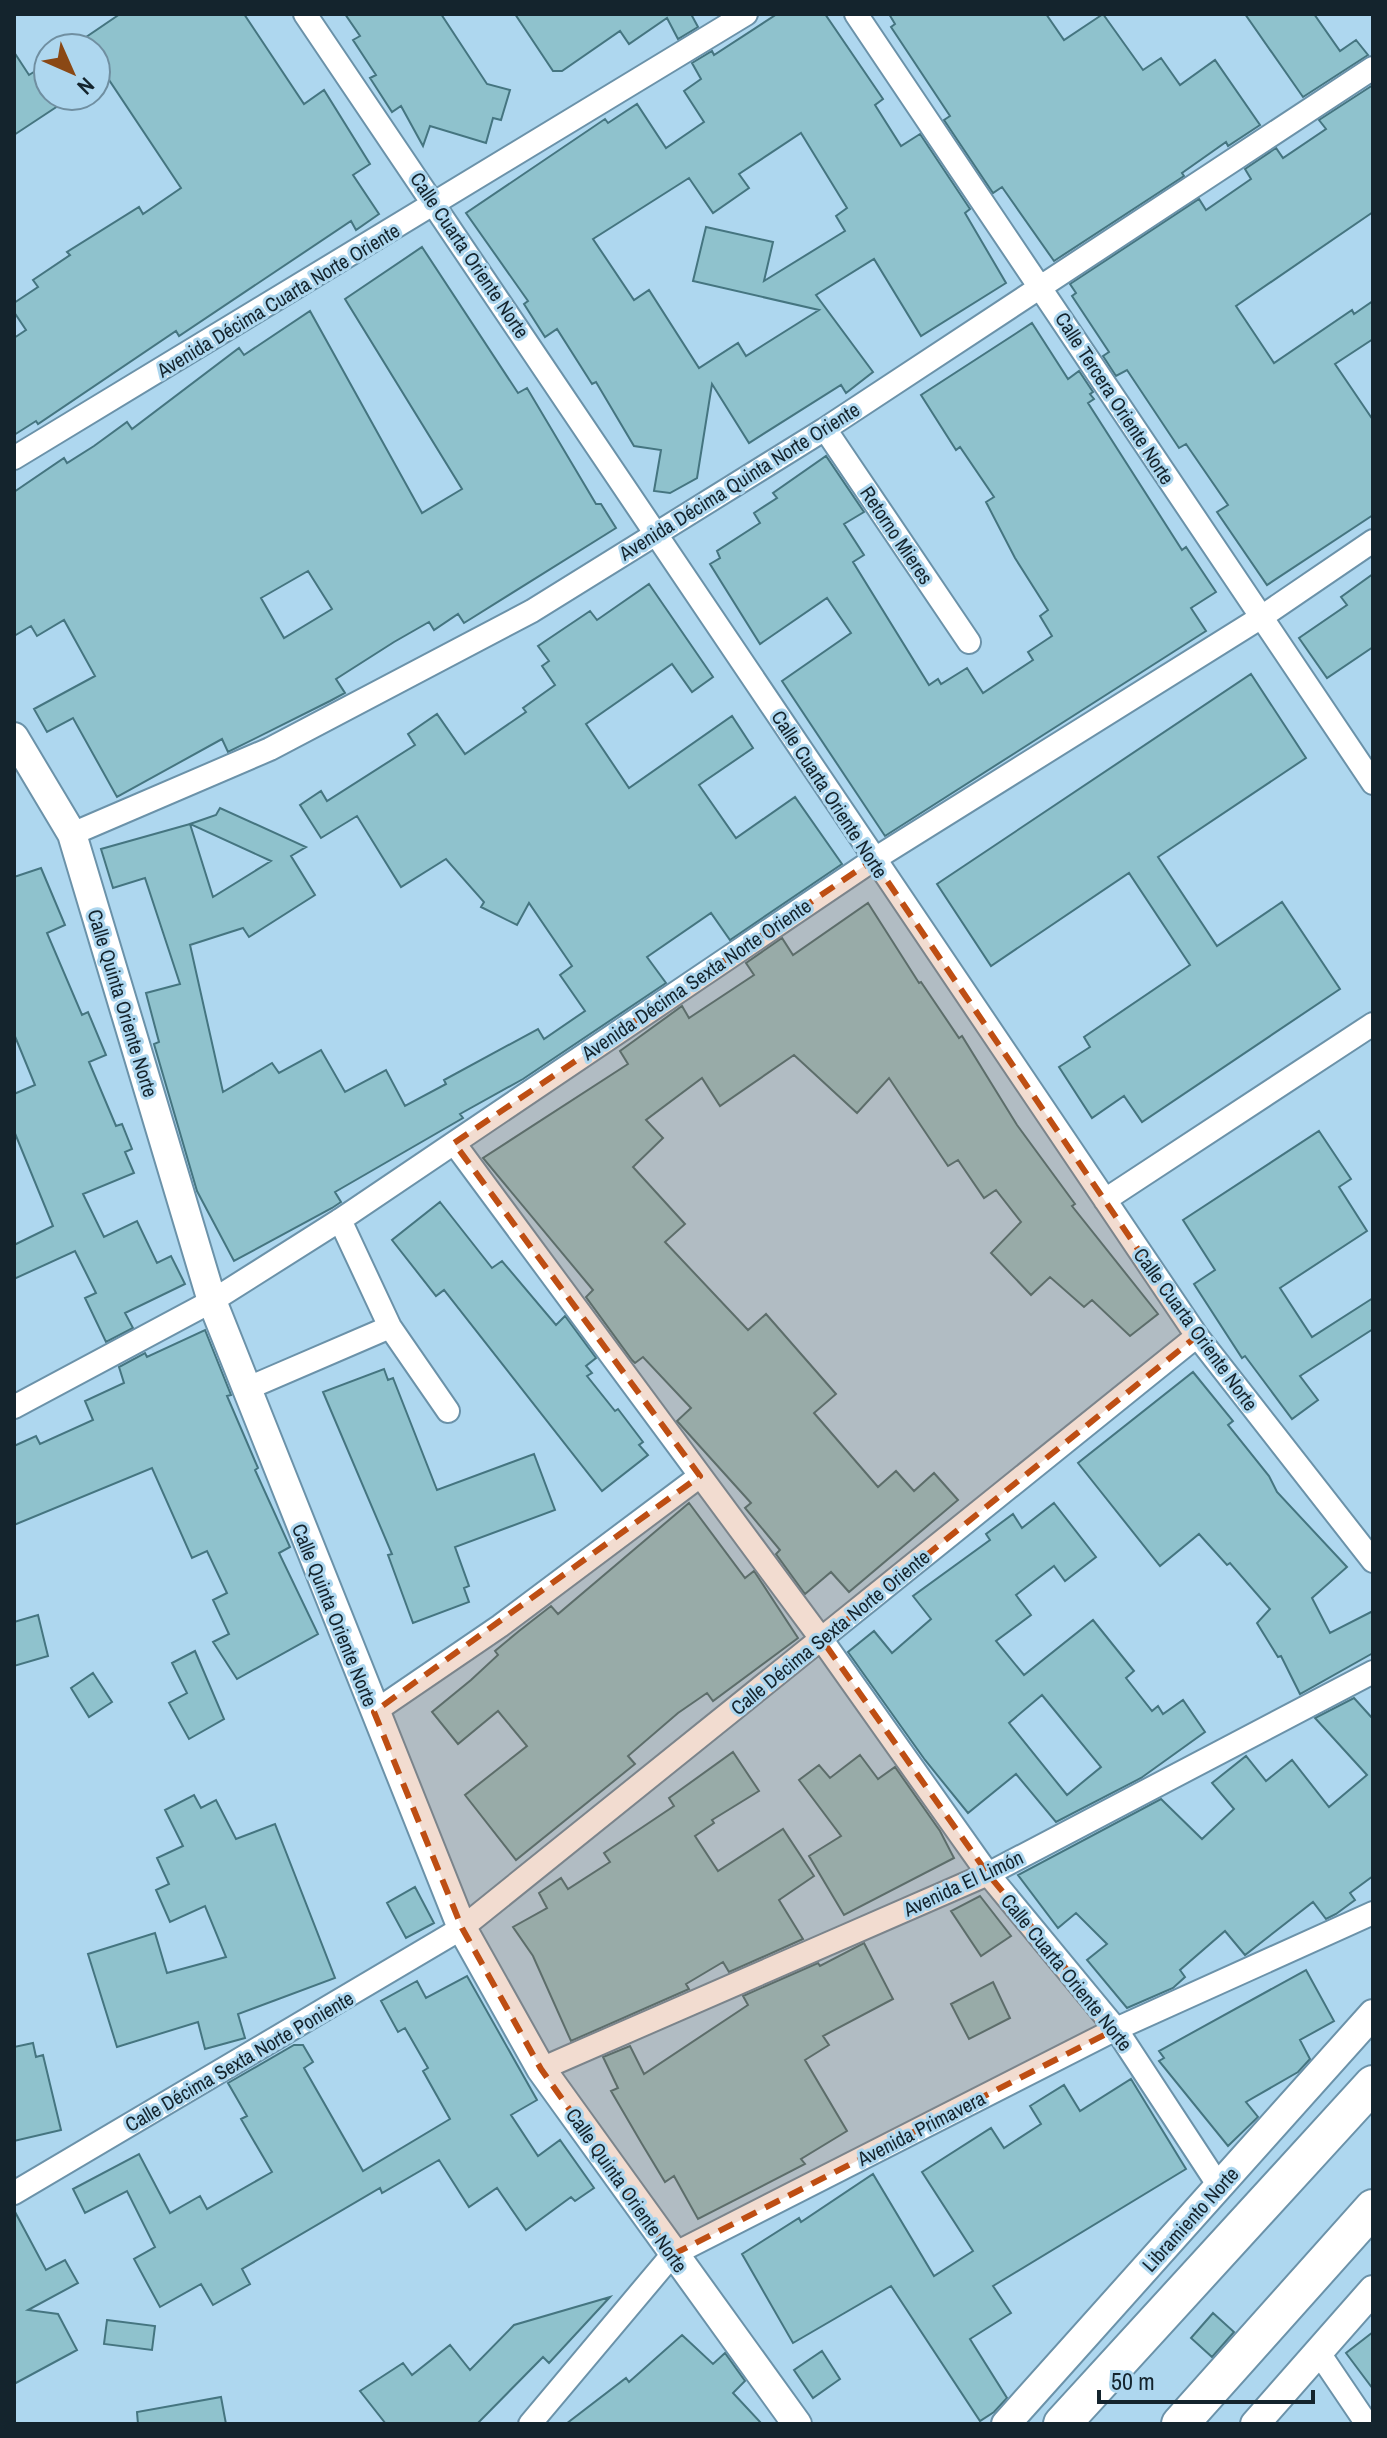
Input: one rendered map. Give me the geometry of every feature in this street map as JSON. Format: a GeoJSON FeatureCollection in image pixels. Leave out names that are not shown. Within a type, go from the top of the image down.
{"type":"FeatureCollection","features":[{"type":"Feature","properties":{"kind":"highway"},"geometry":{"type":"LineString","coordinates":[[1062,2424],[1373,2084]]}},
{"type":"Feature","properties":{"kind":"highway"},"geometry":{"type":"LineString","coordinates":[[1180,2424],[1373,2208]]}},
{"type":"Feature","properties":{"kind":"street","name":"Calle Cuarta Oriente Norte"},"geometry":{"type":"LineString","coordinates":[[305,14],[1197,1336],[1373,1561]]}},
{"type":"Feature","properties":{"kind":"street","name":"Avenida Décima Cuarta Norte Oriente"},"geometry":{"type":"LineString","coordinates":[[14,458],[436,205],[746,14]]}},
{"type":"Feature","properties":{"kind":"street","name":"Calle Tercera Oriente Norte"},"geometry":{"type":"LineString","coordinates":[[856,14],[1373,783]]}},
{"type":"Feature","properties":{"kind":"street","name":"Avenida Décima Quinta Norte Oriente"},"geometry":{"type":"LineString","coordinates":[[72,834],[270,749],[532,611],[825,429],[1373,68]]}},
{"type":"Feature","properties":{"kind":"street","name":"Retorno Mieres"},"geometry":{"type":"LineString","coordinates":[[825,429],[969,642]]}},
{"type":"Feature","properties":{"kind":"street","name":"Avenida Décima Sexta Norte Oriente"},"geometry":{"type":"LineString","coordinates":[[14,1407],[212,1301],[340,1220],[873,860],[1260,618],[1373,541]]}},
{"type":"Feature","properties":{"kind":"street","name":"Calle Quinta Oriente Norte"},"geometry":{"type":"LineString","coordinates":[[14,737],[72,834],[212,1301],[462,1928],[541,2069],[672,2255],[797,2424]]}},
{"type":"Feature","properties":{"kind":"street"},"geometry":{"type":"LineString","coordinates":[[1105,1200],[1373,1024]]}},
{"type":"Feature","properties":{"kind":"street","name":"Calle Cuarta Oriente Norte"},"geometry":{"type":"LineString","coordinates":[[454,1143],[822,1640],[988,1874],[1116,2029],[1219,2186]]}},
{"type":"Feature","properties":{"kind":"street"},"geometry":{"type":"LineString","coordinates":[[340,1220],[390,1327],[448,1411]]}},
{"type":"Feature","properties":{"kind":"street"},"geometry":{"type":"LineString","coordinates":[[246,1389],[390,1327]]}},
{"type":"Feature","properties":{"kind":"street","name":"Calle Décima Sexta Norte Oriente"},"geometry":{"type":"LineString","coordinates":[[462,1928],[1197,1336]]}},
{"type":"Feature","properties":{"kind":"street"},"geometry":{"type":"LineString","coordinates":[[374,1712],[500,1626],[700,1476]]}},
{"type":"Feature","properties":{"kind":"street","name":"Avenida El Limón"},"geometry":{"type":"LineString","coordinates":[[541,2069],[988,1874],[1373,1672]]}},
{"type":"Feature","properties":{"kind":"street","name":"Avenida Primavera"},"geometry":{"type":"LineString","coordinates":[[530,2424],[672,2255],[1116,2029],[1373,1913]]}},
{"type":"Feature","properties":{"kind":"street","name":"Calle Décima Sexta Norte Poniente"},"geometry":{"type":"LineString","coordinates":[[14,2193],[462,1928]]}},
{"type":"Feature","properties":{"kind":"street","name":"Libramiento Norte"},"geometry":{"type":"LineString","coordinates":[[1006,2424],[1373,2014]]}},
{"type":"Feature","properties":{"kind":"street"},"geometry":{"type":"LineString","coordinates":[[1255,2424],[1373,2290]]}},
{"type":"Feature","properties":{"kind":"street"},"geometry":{"type":"LineString","coordinates":[[1319,2353],[1367,2424]]}},
{"type":"Feature","properties":{"kind":"highlighted area"},"geometry":{"type":"Polygon","coordinates":[[[873,860],[1197,1336],[822,1640],[988,1874],[1116,2029],[672,2255],[541,2069],[462,1928],[374,1712],[700,1476],[454,1143],[873,860]]]}},
{"type":"Feature","properties":{"kind":"building"},"geometry":{"type":"Polygon","coordinates":[[[120,14],[244,14],[304,104],[324,90],[370,164],[353,175],[379,214],[356,230],[351,221],[179,336],[176,331],[38,424],[36,421],[14,435],[14,338],[26,330],[14,312],[14,303],[38,287],[33,280],[70,255],[67,252],[139,207],[143,214],[181,188],[112,84],[112,32],[94,32],[120,14]]]}},
{"type":"Feature","properties":{"kind":"building"},"geometry":{"type":"Polygon","coordinates":[[[345,14],[441,14],[487,84],[510,90],[501,120],[493,118],[486,143],[430,126],[423,146],[401,106],[392,112],[370,78],[376,75],[353,40],[360,36],[345,14]]]}},
{"type":"Feature","properties":{"kind":"building"},"geometry":{"type":"Polygon","coordinates":[[[515,14],[691,14],[698,27],[678,39],[667,18],[629,44],[620,31],[562,71],[553,71],[515,14]]]}},
{"type":"Feature","properties":{"kind":"building"},"geometry":{"type":"Polygon","coordinates":[[[777,14],[825,14],[883,99],[875,105],[901,146],[920,134],[970,209],[965,213],[1006,283],[921,336],[874,259],[816,295],[873,372],[846,393],[841,385],[749,443],[712,384],[697,478],[670,493],[654,491],[661,450],[634,446],[596,382],[592,384],[557,329],[545,337],[524,304],[528,301],[466,213],[605,119],[608,123],[637,104],[666,148],[704,122],[684,91],[701,79],[692,63],[712,51],[714,55],[777,14]],[[801,133],[739,174],[749,188],[713,213],[689,178],[593,239],[634,300],[649,290],[699,368],[738,343],[746,356],[819,310],[693,281],[706,227],[773,242],[764,281],[845,231],[836,216],[847,208],[801,133]]]}},
{"type":"Feature","properties":{"kind":"building"},"geometry":{"type":"Polygon","coordinates":[[[889,14],[1046,14],[1064,40],[1103,14],[1143,70],[1161,58],[1180,85],[1215,60],[1260,125],[1228,146],[1226,142],[1182,173],[1184,176],[1054,261],[1002,187],[993,193],[944,120],[950,116],[891,27],[895,24],[889,14]]]}},
{"type":"Feature","properties":{"kind":"building"},"geometry":{"type":"Polygon","coordinates":[[[1245,14],[1314,14],[1340,51],[1356,40],[1368,55],[1303,97],[1245,14]]]}},
{"type":"Feature","properties":{"kind":"building"},"geometry":{"type":"Polygon","coordinates":[[[14,52],[29,75],[32,73],[32,112],[49,112],[14,135],[14,52]]]}},
{"type":"Feature","properties":{"kind":"building"},"geometry":{"type":"Polygon","coordinates":[[[1373,85],[1373,212],[1236,306],[1274,363],[1352,310],[1354,314],[1373,301],[1373,339],[1335,364],[1373,420],[1373,515],[1267,585],[1217,512],[1228,505],[1186,444],[1179,448],[1127,370],[1116,376],[1103,356],[1109,352],[1072,296],[1076,293],[1070,284],[1199,199],[1206,210],[1251,179],[1245,169],[1276,148],[1283,158],[1326,129],[1319,120],[1373,85]]]}},
{"type":"Feature","properties":{"kind":"building"},"geometry":{"type":"Polygon","coordinates":[[[422,247],[518,393],[527,388],[596,504],[601,504],[616,528],[464,623],[458,614],[434,630],[429,622],[394,642],[336,679],[345,693],[228,752],[222,739],[117,797],[73,718],[47,732],[34,709],[95,676],[64,620],[37,636],[31,626],[14,636],[14,492],[64,458],[67,463],[127,422],[132,429],[239,348],[244,355],[310,311],[422,513],[462,489],[345,299],[422,247]],[[308,571],[261,598],[284,638],[332,609],[308,571]]]}},
{"type":"Feature","properties":{"kind":"building"},"geometry":{"type":"Polygon","coordinates":[[[1032,323],[1068,379],[1079,371],[1093,392],[1090,394],[1094,399],[1088,403],[1182,550],[1186,547],[1216,592],[1191,608],[1206,631],[885,836],[782,681],[851,633],[827,598],[760,644],[710,564],[720,558],[717,551],[760,523],[754,513],[777,498],[773,493],[826,456],[864,512],[844,524],[864,555],[853,562],[929,685],[938,679],[941,684],[967,668],[983,693],[1033,660],[1028,652],[1052,636],[1040,616],[1048,610],[1015,558],[986,502],[994,497],[960,447],[956,450],[921,395],[1032,323]]]}},
{"type":"Feature","properties":{"kind":"building"},"geometry":{"type":"Polygon","coordinates":[[[1373,574],[1373,647],[1327,678],[1299,638],[1347,605],[1341,597],[1373,574]]]}},
{"type":"Feature","properties":{"kind":"building"},"geometry":{"type":"Polygon","coordinates":[[[649,584],[713,677],[692,692],[672,664],[586,724],[629,788],[732,716],[753,748],[699,785],[736,838],[795,797],[842,864],[730,940],[711,913],[647,957],[666,983],[523,1079],[460,1114],[463,1118],[335,1192],[341,1202],[332,1208],[234,1261],[197,1191],[154,1044],[159,1042],[146,993],[180,984],[145,878],[113,888],[101,849],[216,815],[220,808],[306,847],[291,856],[315,895],[249,937],[243,928],[190,945],[223,1092],[272,1063],[279,1073],[321,1050],[345,1092],[386,1070],[405,1106],[446,1084],[444,1080],[538,1029],[544,1039],[585,1011],[560,975],[572,966],[529,903],[517,925],[481,907],[484,902],[446,859],[401,887],[357,816],[321,838],[300,805],[321,791],[327,801],[415,745],[408,734],[437,714],[465,754],[526,712],[523,708],[555,685],[542,666],[549,661],[538,646],[590,611],[597,620],[649,584]],[[190,824],[213,897],[271,861],[190,824]]]}},
{"type":"Feature","properties":{"kind":"building"},"geometry":{"type":"Polygon","coordinates":[[[1251,674],[1306,758],[1158,857],[1217,946],[1282,902],[1340,989],[1142,1122],[1124,1096],[1092,1118],[1059,1067],[1090,1047],[1084,1037],[1190,965],[1129,873],[991,966],[937,884],[1251,674]]]}},
{"type":"Feature","properties":{"kind":"building"},"geometry":{"type":"Polygon","coordinates":[[[41,868],[65,925],[47,933],[82,1015],[88,1012],[106,1055],[89,1062],[116,1126],[122,1124],[132,1149],[125,1152],[134,1173],[83,1194],[104,1237],[137,1221],[157,1263],[171,1256],[185,1284],[125,1313],[133,1328],[106,1342],[85,1298],[96,1293],[75,1251],[14,1279],[14,1245],[53,1226],[14,1131],[14,1094],[35,1085],[14,1034],[14,877],[41,868]]]}},
{"type":"Feature","properties":{"kind":"building"},"geometry":{"type":"Polygon","coordinates":[[[868,903],[919,983],[959,1038],[962,1036],[1017,1125],[1075,1204],[1072,1206],[1158,1314],[1130,1336],[1092,1300],[1084,1307],[1050,1277],[1031,1295],[991,1253],[1021,1222],[996,1190],[984,1198],[958,1160],[948,1166],[889,1078],[857,1113],[794,1055],[720,1106],[702,1078],[646,1120],[663,1138],[633,1167],[685,1224],[665,1242],[748,1330],[766,1314],[836,1394],[814,1413],[878,1487],[896,1471],[914,1491],[934,1473],[958,1500],[849,1592],[831,1572],[805,1594],[776,1554],[780,1550],[745,1508],[751,1503],[677,1421],[691,1408],[643,1357],[635,1363],[632,1360],[586,1297],[593,1290],[483,1158],[628,1064],[620,1051],[682,1006],[689,1018],[754,975],[746,963],[782,938],[793,955],[868,903]]]}},
{"type":"Feature","properties":{"kind":"building"},"geometry":{"type":"Polygon","coordinates":[[[1319,1131],[1351,1179],[1339,1187],[1367,1231],[1280,1288],[1312,1337],[1373,1298],[1373,1329],[1300,1376],[1318,1400],[1292,1419],[1245,1356],[1242,1358],[1194,1284],[1215,1270],[1183,1220],[1319,1131]]]}},
{"type":"Feature","properties":{"kind":"building"},"geometry":{"type":"Polygon","coordinates":[[[440,1202],[492,1268],[502,1261],[556,1325],[565,1316],[596,1358],[586,1366],[592,1373],[587,1376],[615,1411],[618,1409],[643,1442],[639,1445],[648,1455],[602,1491],[444,1290],[436,1296],[392,1240],[440,1202]]]}},
{"type":"Feature","properties":{"kind":"building"},"geometry":{"type":"Polygon","coordinates":[[[205,1330],[231,1395],[227,1396],[258,1468],[255,1470],[290,1547],[279,1553],[318,1634],[237,1679],[213,1642],[229,1634],[213,1600],[227,1593],[207,1551],[192,1558],[152,1468],[14,1525],[14,1446],[36,1436],[40,1444],[93,1420],[85,1401],[124,1383],[119,1367],[145,1353],[147,1357],[205,1330]]]}},
{"type":"Feature","properties":{"kind":"building"},"geometry":{"type":"Polygon","coordinates":[[[384,1369],[388,1380],[393,1378],[437,1490],[534,1454],[555,1510],[455,1547],[469,1586],[464,1588],[469,1602],[413,1623],[388,1555],[392,1554],[323,1392],[384,1369]]]}},
{"type":"Feature","properties":{"kind":"building"},"geometry":{"type":"Polygon","coordinates":[[[1193,1372],[1233,1421],[1228,1425],[1269,1476],[1277,1492],[1347,1567],[1312,1598],[1330,1633],[1373,1611],[1373,1653],[1300,1694],[1281,1656],[1278,1657],[1257,1623],[1270,1609],[1230,1563],[1227,1565],[1199,1534],[1160,1566],[1078,1463],[1193,1372]]]}},
{"type":"Feature","properties":{"kind":"building"},"geometry":{"type":"Polygon","coordinates":[[[689,1503],[745,1578],[754,1571],[798,1638],[713,1701],[707,1693],[678,1713],[628,1756],[635,1764],[516,1860],[465,1795],[527,1746],[498,1711],[458,1744],[432,1712],[498,1655],[495,1651],[519,1631],[551,1606],[558,1614],[689,1503]]]}},
{"type":"Feature","properties":{"kind":"building"},"geometry":{"type":"Polygon","coordinates":[[[1054,1503],[1096,1557],[1065,1581],[1054,1566],[1016,1595],[1031,1615],[996,1641],[1024,1675],[1093,1620],[1134,1671],[1126,1678],[1152,1711],[1158,1706],[1163,1714],[1183,1700],[1205,1732],[1141,1778],[1056,1822],[1016,1774],[968,1813],[925,1760],[848,1652],[874,1631],[892,1653],[931,1619],[913,1596],[990,1540],[986,1534],[1013,1514],[1022,1528],[1054,1503]],[[1042,1695],[1009,1723],[1067,1795],[1101,1767],[1042,1695]]]}},
{"type":"Feature","properties":{"kind":"building"},"geometry":{"type":"Polygon","coordinates":[[[38,1615],[48,1656],[14,1666],[14,1622],[38,1615]]]}},
{"type":"Feature","properties":{"kind":"building"},"geometry":{"type":"Polygon","coordinates":[[[195,1651],[224,1719],[189,1739],[169,1703],[187,1693],[172,1663],[195,1651]]]}},
{"type":"Feature","properties":{"kind":"building"},"geometry":{"type":"Polygon","coordinates":[[[93,1673],[112,1702],[89,1717],[71,1688],[93,1673]]]}},
{"type":"Feature","properties":{"kind":"building"},"geometry":{"type":"Polygon","coordinates":[[[1354,1698],[1373,1719],[1373,1876],[1350,1893],[1355,1900],[1336,1914],[1326,1919],[1313,1902],[1245,1955],[1225,1931],[1180,1970],[1185,1977],[1173,1988],[1127,2008],[1087,1960],[1107,1944],[1076,1913],[1058,1928],[1018,1875],[1161,1799],[1202,1839],[1234,1809],[1212,1783],[1246,1756],[1266,1781],[1292,1760],[1329,1807],[1367,1775],[1315,1718],[1354,1698]]]}},
{"type":"Feature","properties":{"kind":"building"},"geometry":{"type":"Polygon","coordinates":[[[733,1752],[759,1791],[712,1820],[714,1823],[695,1836],[718,1871],[783,1829],[814,1876],[779,1900],[803,1939],[729,1972],[723,1962],[686,1984],[689,1989],[571,2041],[533,1956],[513,1927],[547,1908],[539,1893],[561,1878],[568,1889],[610,1862],[604,1853],[674,1806],[669,1798],[733,1752]]]}},
{"type":"Feature","properties":{"kind":"building"},"geometry":{"type":"Polygon","coordinates":[[[860,1755],[878,1779],[895,1767],[940,1831],[954,1858],[844,1915],[809,1856],[841,1836],[799,1780],[819,1765],[830,1778],[860,1755]]]}},
{"type":"Feature","properties":{"kind":"building"},"geometry":{"type":"Polygon","coordinates":[[[194,1795],[201,1808],[216,1800],[236,1839],[275,1824],[335,1978],[238,2014],[245,2038],[205,2049],[198,2022],[117,2047],[88,1954],[155,1933],[167,1973],[226,1957],[205,1906],[170,1922],[156,1890],[169,1884],[157,1858],[183,1846],[165,1810],[194,1795]]]}},
{"type":"Feature","properties":{"kind":"building"},"geometry":{"type":"Polygon","coordinates":[[[415,1887],[434,1923],[406,1938],[387,1903],[415,1887]]]}},
{"type":"Feature","properties":{"kind":"building"},"geometry":{"type":"Polygon","coordinates":[[[980,1896],[1011,1936],[981,1956],[951,1911],[980,1896]]]}},
{"type":"Feature","properties":{"kind":"building"},"geometry":{"type":"Polygon","coordinates":[[[864,1943],[893,1999],[823,2036],[829,2045],[805,2060],[847,2131],[801,2159],[805,2164],[698,2219],[674,2176],[665,2182],[642,2144],[611,2091],[618,2088],[603,2057],[630,2046],[644,2074],[748,2005],[743,1996],[818,1963],[820,1966],[864,1943]]]}},
{"type":"Feature","properties":{"kind":"building"},"geometry":{"type":"Polygon","coordinates":[[[1306,1970],[1334,2021],[1300,2040],[1310,2059],[1298,2072],[1246,2102],[1258,2117],[1228,2146],[1159,2061],[1164,2058],[1159,2051],[1306,1970]]]}},
{"type":"Feature","properties":{"kind":"building"},"geometry":{"type":"Polygon","coordinates":[[[467,1976],[537,2100],[511,2115],[538,2156],[560,2140],[594,2188],[575,2201],[571,2197],[526,2230],[497,2188],[469,2207],[439,2160],[382,2193],[380,2188],[242,2269],[250,2284],[213,2305],[201,2284],[160,2307],[134,2259],[155,2247],[127,2191],[85,2213],[73,2189],[139,2154],[170,2213],[200,2196],[207,2209],[272,2172],[241,2119],[247,2116],[228,2083],[294,2045],[303,2045],[313,2062],[304,2068],[363,2171],[450,2119],[423,2071],[428,2068],[405,2028],[398,2032],[381,2001],[417,1981],[426,1998],[467,1976]]]}},
{"type":"Feature","properties":{"kind":"building"},"geometry":{"type":"Polygon","coordinates":[[[993,1982],[1010,2018],[969,2039],[951,2004],[993,1982]]]}},
{"type":"Feature","properties":{"kind":"building"},"geometry":{"type":"Polygon","coordinates":[[[33,2043],[36,2057],[43,2055],[61,2130],[14,2141],[14,2047],[33,2043]]]}},
{"type":"Feature","properties":{"kind":"building"},"geometry":{"type":"Polygon","coordinates":[[[1131,2079],[1186,2169],[993,2286],[1011,2313],[970,2339],[1007,2398],[994,2412],[980,2421],[891,2286],[793,2343],[742,2254],[799,2218],[801,2222],[873,2174],[934,2276],[973,2251],[922,2172],[991,2128],[1004,2148],[1041,2124],[1030,2106],[1064,2085],[1080,2111],[1131,2079]]]}},
{"type":"Feature","properties":{"kind":"building"},"geometry":{"type":"Polygon","coordinates":[[[14,2210],[46,2270],[65,2260],[78,2283],[28,2310],[58,2314],[77,2350],[14,2384],[14,2210]]]}},
{"type":"Feature","properties":{"kind":"building"},"geometry":{"type":"Polygon","coordinates":[[[610,2297],[549,2363],[543,2357],[477,2424],[386,2424],[360,2391],[403,2363],[412,2375],[450,2345],[470,2370],[514,2325],[610,2297]]]}},
{"type":"Feature","properties":{"kind":"building"},"geometry":{"type":"Polygon","coordinates":[[[1213,2313],[1234,2332],[1212,2357],[1191,2338],[1213,2313]]]}},
{"type":"Feature","properties":{"kind":"building"},"geometry":{"type":"Polygon","coordinates":[[[107,2320],[155,2326],[152,2350],[104,2344],[107,2320]]]}},
{"type":"Feature","properties":{"kind":"building"},"geometry":{"type":"Polygon","coordinates":[[[1373,2332],[1373,2389],[1346,2353],[1373,2332]]]}},
{"type":"Feature","properties":{"kind":"building"},"geometry":{"type":"Polygon","coordinates":[[[682,2335],[713,2364],[725,2353],[745,2381],[733,2393],[762,2424],[566,2424],[626,2378],[629,2382],[682,2335]]]}},
{"type":"Feature","properties":{"kind":"building"},"geometry":{"type":"Polygon","coordinates":[[[822,2351],[840,2379],[813,2398],[794,2370],[822,2351]]]}},
{"type":"Feature","properties":{"kind":"building"},"geometry":{"type":"Polygon","coordinates":[[[221,2397],[226,2424],[138,2424],[137,2412],[221,2397]]]}}]}
